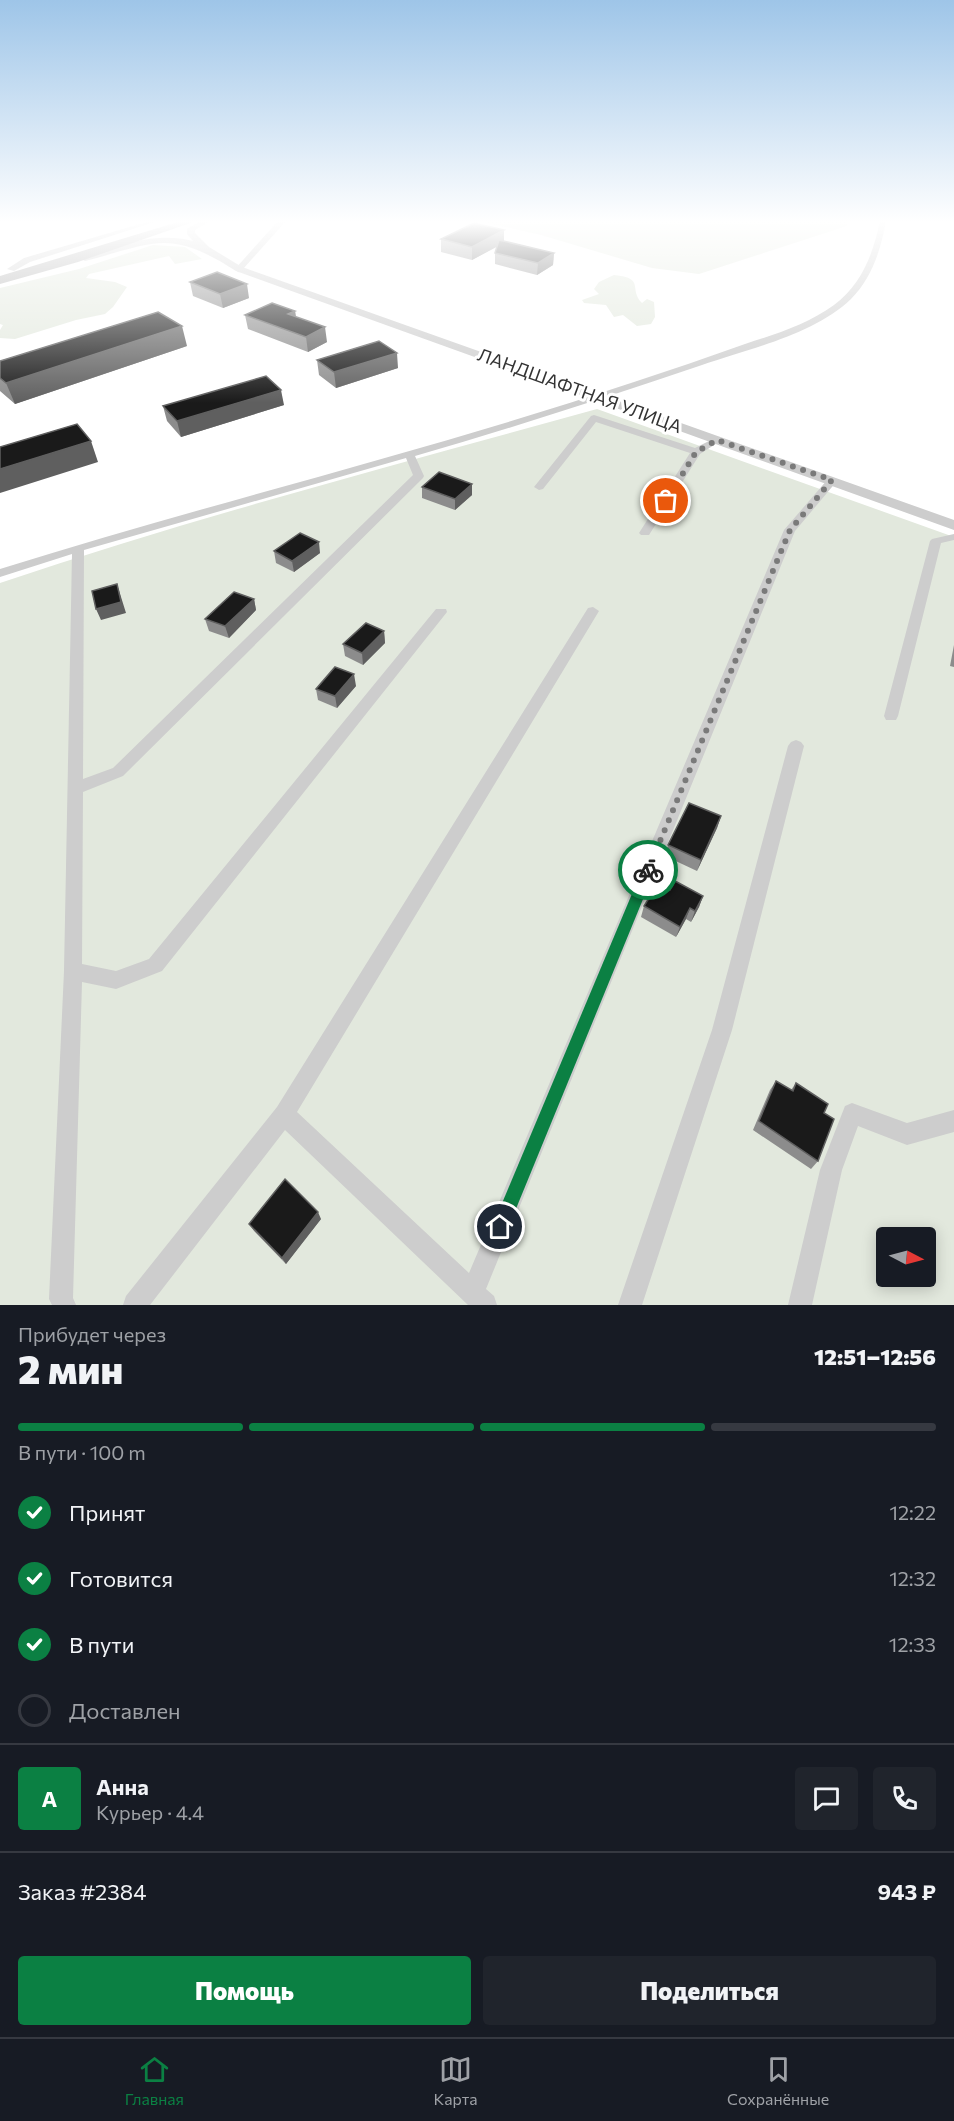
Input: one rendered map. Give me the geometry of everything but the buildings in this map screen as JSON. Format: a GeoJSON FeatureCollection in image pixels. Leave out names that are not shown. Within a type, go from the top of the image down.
{"type":"FeatureCollection","features":[{"type":"Feature","properties":{"kind":"street","name":"ЛАНДШАФТНАЯ УЛИЦА"},"geometry":{"type":"LineString","coordinates":[[278,282],[954,525]]}},
{"type":"Feature","properties":{"kind":"street"},"geometry":{"type":"LineString","coordinates":[[0,573],[78,548],[531,420],[601,397],[785,333],[827,313],[840,304],[861,282]]}},
{"type":"Feature","properties":{"kind":"street"},"geometry":{"type":"LineString","coordinates":[[539,487],[594,418],[696,452]]}},
{"type":"Feature","properties":{"kind":"street"},"geometry":{"type":"LineString","coordinates":[[645,533],[696,452],[717,440]]}},
{"type":"Feature","properties":{"kind":"street"},"geometry":{"type":"LineString","coordinates":[[75,788],[118,772],[419,476],[409,454]]}},
{"type":"Feature","properties":{"kind":"street"},"geometry":{"type":"LineString","coordinates":[[284,1114],[479,1299],[790,530],[832,480]]}},
{"type":"Feature","properties":{"kind":"street"},"geometry":{"type":"LineString","coordinates":[[891,716],[936,541],[954,537]]}},
{"type":"Feature","properties":{"kind":"street"},"geometry":{"type":"LineString","coordinates":[[64,1305],[61,1299],[73,971],[78,548]]}},
{"type":"Feature","properties":{"kind":"street"},"geometry":{"type":"LineString","coordinates":[[135,1305],[284,1114],[593,611]]}},
{"type":"Feature","properties":{"kind":"street"},"geometry":{"type":"LineString","coordinates":[[73,971],[116,980],[155,965],[441,612]]}},
{"type":"Feature","properties":{"kind":"street"},"geometry":{"type":"LineString","coordinates":[[630,1305],[722,1030],[796,746]]}},
{"type":"Feature","properties":{"kind":"street"},"geometry":{"type":"LineString","coordinates":[[800,1305],[831,1170],[852,1113],[907,1134],[954,1121]]}},
{"type":"Feature","properties":{"kind":"shaded area"},"geometry":{"type":"Polygon","coordinates":[[[25,282],[114,282],[127,287],[105,314],[76,320],[15,339],[0,338],[3,325],[0,324],[0,288],[25,282]]]}},
{"type":"Feature","properties":{"kind":"shaded area"},"geometry":{"type":"Polygon","coordinates":[[[599,282],[633,282],[638,298],[642,303],[647,299],[654,302],[655,317],[651,324],[637,326],[623,315],[614,317],[606,305],[584,303],[582,300],[599,294],[594,289],[599,282]]]}},
{"type":"Feature","properties":{"kind":"shaded area"},"geometry":{"type":"Polygon","coordinates":[[[597,409],[954,537],[954,1305],[0,1305],[0,583],[223,513],[597,409]]]}},
{"type":"Feature","properties":{"kind":"way so far"},"geometry":{"type":"LineString","coordinates":[[648,870],[790,530],[832,480],[717,440],[696,452],[666,501]]}},
{"type":"Feature","properties":{"kind":"route"},"geometry":{"type":"LineString","coordinates":[[500,1227],[648,870]]}}]}
